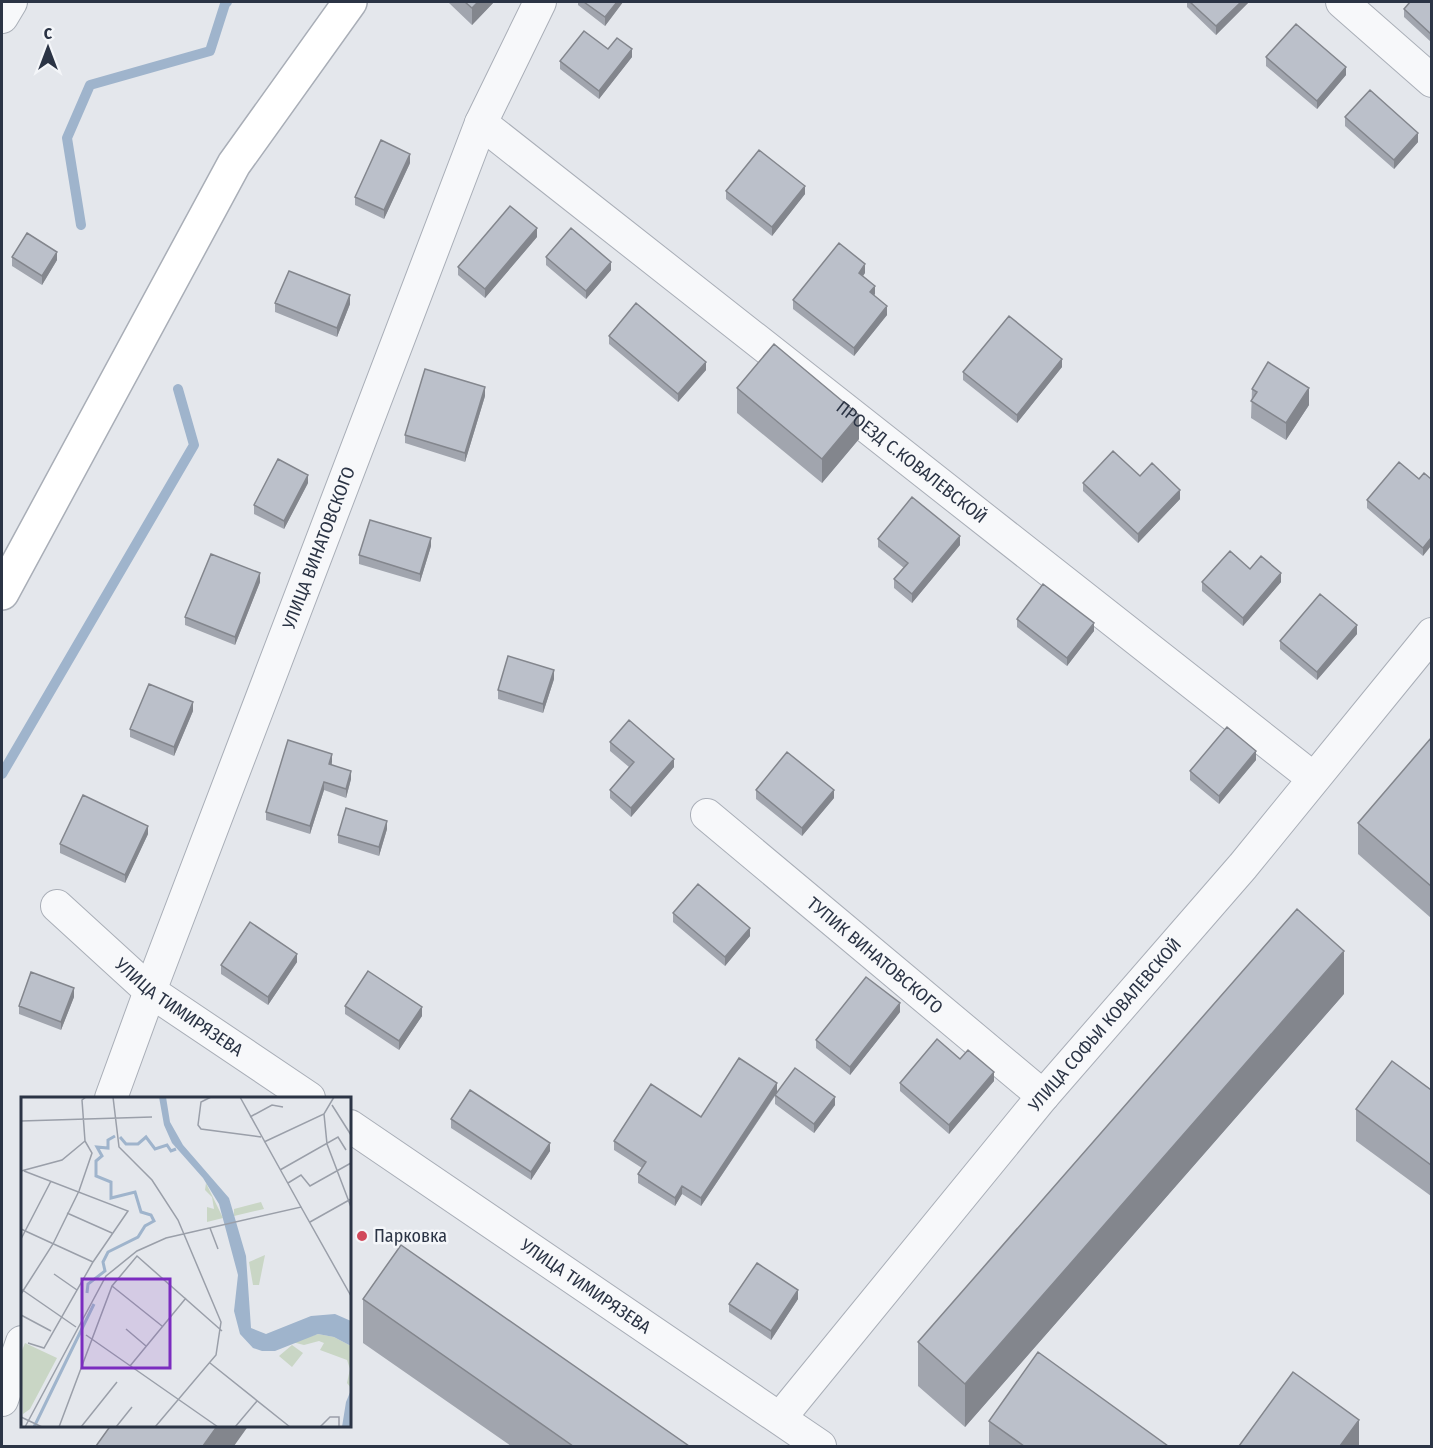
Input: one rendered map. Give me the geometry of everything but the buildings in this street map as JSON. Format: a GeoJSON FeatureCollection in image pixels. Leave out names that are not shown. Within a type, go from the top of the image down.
{"type":"FeatureCollection","features":[{"type":"Feature","properties":{"kind":"main road"},"geometry":{"type":"LineString","coordinates":[[2,593],[234,164],[350,2]]}},
{"type":"Feature","properties":{"kind":"street"},"geometry":{"type":"LineString","coordinates":[[2,17],[11,2]]}},
{"type":"Feature","properties":{"kind":"street","name":"УЛИЦА ВИНАТОВСКОГО"},"geometry":{"type":"LineString","coordinates":[[111,1097],[482,123],[540,2]]}},
{"type":"Feature","properties":{"kind":"street"},"geometry":{"type":"LineString","coordinates":[[1342,2],[1431,81]]}},
{"type":"Feature","properties":{"kind":"street","name":"ПРОЕЗД С.КОВАЛЕВСКОЙ"},"geometry":{"type":"LineString","coordinates":[[482,123],[1313,778]]}},
{"type":"Feature","properties":{"kind":"street","name":"УЛИЦА СОФЬИ КОВАЛЕВСКОЙ"},"geometry":{"type":"LineString","coordinates":[[780,1418],[1043,1096],[1243,866],[1431,634]]}},
{"type":"Feature","properties":{"kind":"street","name":"ТУПИК ВИНАТОВСКОГО"},"geometry":{"type":"LineString","coordinates":[[706,815],[1043,1096]]}},
{"type":"Feature","properties":{"kind":"street","name":"УЛИЦА ТИМИРЯЗЕВА"},"geometry":{"type":"LineString","coordinates":[[57,906],[150,991],[308,1097]]}},
{"type":"Feature","properties":{"kind":"street","name":"УЛИЦА ТИМИРЯЗЕВА"},"geometry":{"type":"LineString","coordinates":[[351,1127],[820,1446]]}},
{"type":"Feature","properties":{"kind":"street"},"geometry":{"type":"LineString","coordinates":[[2,1400],[21,1345]]}},
{"type":"Feature","properties":{"kind":"waterway"},"geometry":{"type":"LineString","coordinates":[[81,225],[67,138],[90,85],[210,51],[227,2]]}},
{"type":"Feature","properties":{"kind":"waterway"},"geometry":{"type":"LineString","coordinates":[[2,774],[194,445],[178,389]]}},
{"type":"Feature","properties":{"kind":"place","name":"Парковка"},"geometry":{"type":"Point","coordinates":[362,1236]}}]}
